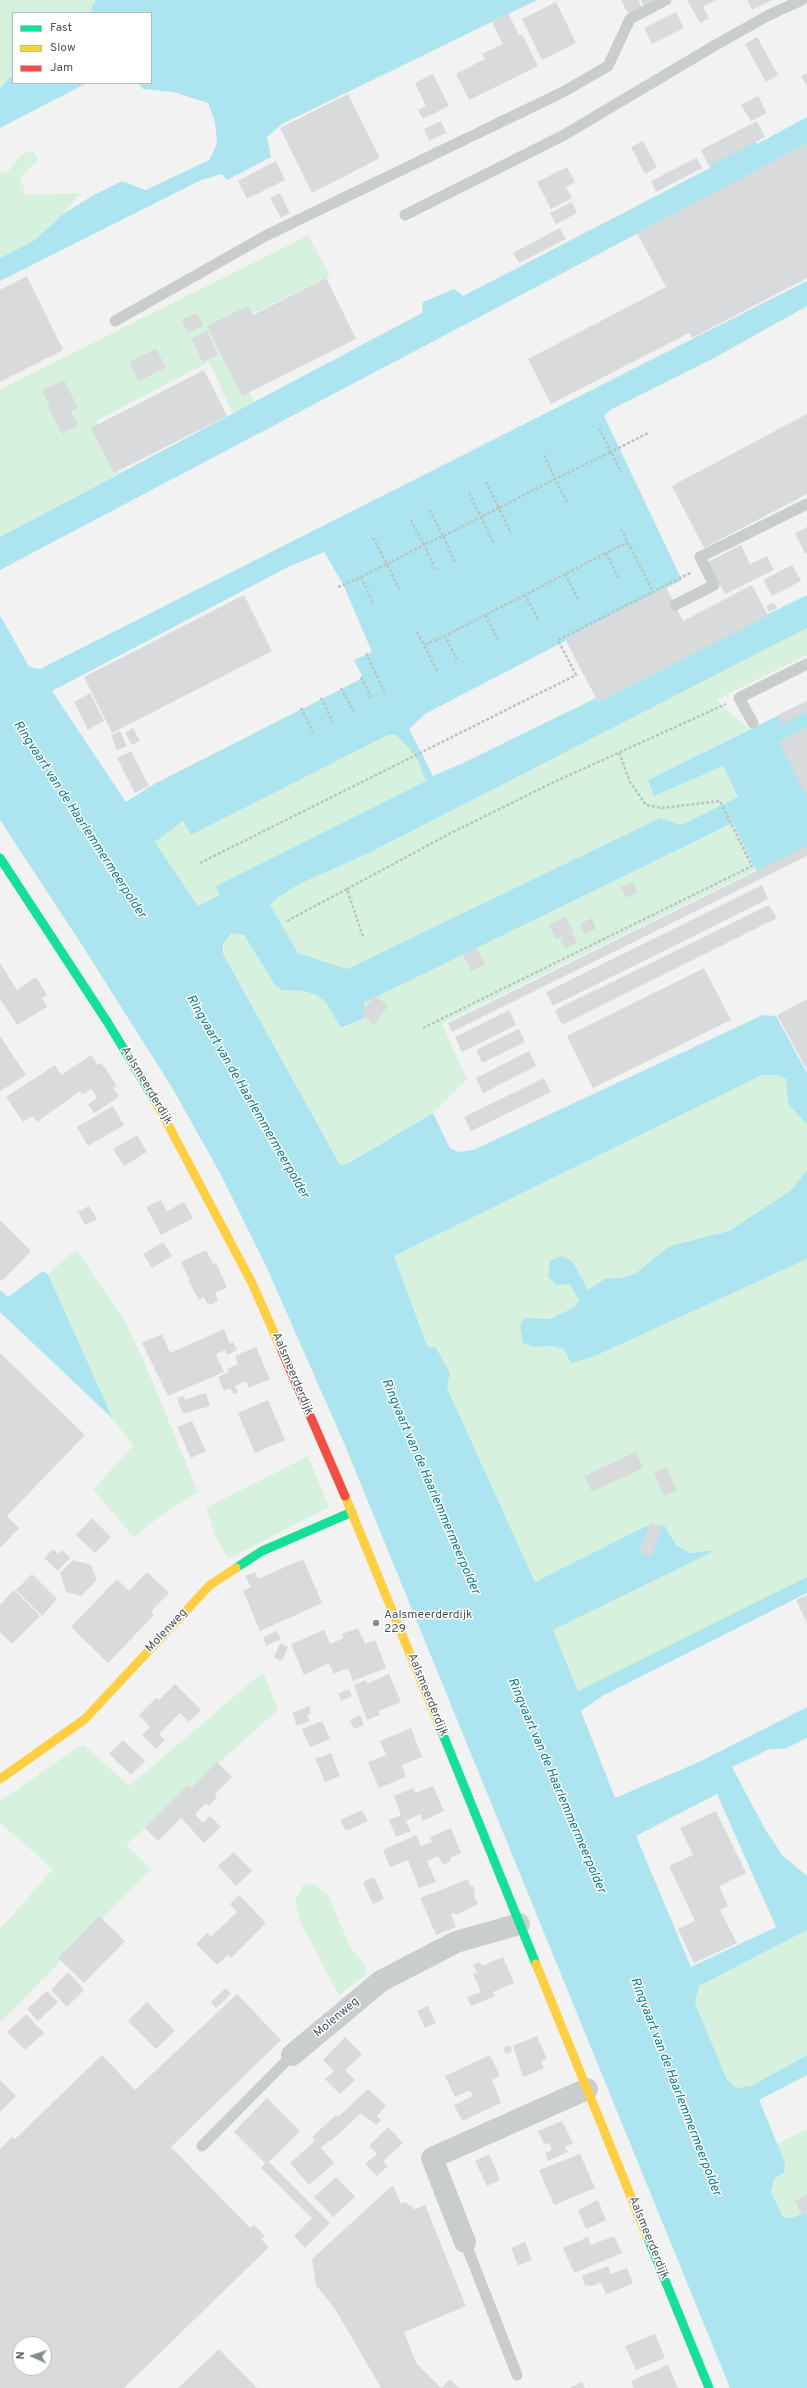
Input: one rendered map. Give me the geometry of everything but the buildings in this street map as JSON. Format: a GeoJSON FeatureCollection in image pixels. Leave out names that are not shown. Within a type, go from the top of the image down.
{"type":"FeatureCollection","features":[{"type":"Feature","properties":{"kind":"street","name":"Aalsmeerderdijk"},"geometry":{"type":"LineString","coordinates":[[0,858],[108,1023],[162,1111],[252,1283],[352,1512],[709,2388]]}},
{"type":"Feature","properties":{"kind":"street","name":"Molenweg"},"geometry":{"type":"LineString","coordinates":[[0,1779],[85,1719],[210,1585],[262,1551],[352,1512]]}},
{"type":"Feature","properties":{"kind":"street","name":"Molenweg"},"geometry":{"type":"LineString","coordinates":[[292,2055],[381,1981],[456,1942],[519,1924]]}},
{"type":"Feature","properties":{"kind":"street"},"geometry":{"type":"LineString","coordinates":[[465,2242],[432,2158],[586,2088]]}},
{"type":"Feature","properties":{"kind":"lane"},"geometry":{"type":"LineString","coordinates":[[115,321],[267,235],[569,88],[608,66],[630,20],[666,0]]}},
{"type":"Feature","properties":{"kind":"lane"},"geometry":{"type":"LineString","coordinates":[[406,215],[564,135],[719,43],[769,15],[802,0]]}},
{"type":"Feature","properties":{"kind":"lane"},"geometry":{"type":"LineString","coordinates":[[675,605],[714,585],[700,557],[807,504]]}},
{"type":"Feature","properties":{"kind":"lane"},"geometry":{"type":"LineString","coordinates":[[752,722],[739,698],[807,664]]}},
{"type":"Feature","properties":{"kind":"lane"},"geometry":{"type":"LineString","coordinates":[[202,2146],[292,2055]]}},
{"type":"Feature","properties":{"kind":"lane"},"geometry":{"type":"LineString","coordinates":[[465,2242],[517,2375]]}},
{"type":"Feature","properties":{"kind":"path"},"geometry":{"type":"LineString","coordinates":[[599,428],[621,472]]}},
{"type":"Feature","properties":{"kind":"path"},"geometry":{"type":"LineString","coordinates":[[338,587],[361,577],[648,433]]}},
{"type":"Feature","properties":{"kind":"path"},"geometry":{"type":"LineString","coordinates":[[544,455],[567,502]]}},
{"type":"Feature","properties":{"kind":"path"},"geometry":{"type":"LineString","coordinates":[[486,482],[511,534]]}},
{"type":"Feature","properties":{"kind":"path"},"geometry":{"type":"LineString","coordinates":[[468,491],[493,542]]}},
{"type":"Feature","properties":{"kind":"path"},"geometry":{"type":"LineString","coordinates":[[430,510],[455,562]]}},
{"type":"Feature","properties":{"kind":"path"},"geometry":{"type":"LineString","coordinates":[[411,520],[436,571]]}},
{"type":"Feature","properties":{"kind":"path"},"geometry":{"type":"LineString","coordinates":[[621,529],[653,592]]}},
{"type":"Feature","properties":{"kind":"path"},"geometry":{"type":"LineString","coordinates":[[374,538],[399,589]]}},
{"type":"Feature","properties":{"kind":"path"},"geometry":{"type":"LineString","coordinates":[[424,645],[445,636],[627,543]]}},
{"type":"Feature","properties":{"kind":"path"},"geometry":{"type":"LineString","coordinates":[[606,553],[618,578]]}},
{"type":"Feature","properties":{"kind":"path"},"geometry":{"type":"LineString","coordinates":[[200,863],[576,675],[558,640],[704,565]]}},
{"type":"Feature","properties":{"kind":"path"},"geometry":{"type":"LineString","coordinates":[[565,574],[578,598]]}},
{"type":"Feature","properties":{"kind":"path"},"geometry":{"type":"LineString","coordinates":[[361,577],[374,605]]}},
{"type":"Feature","properties":{"kind":"path"},"geometry":{"type":"LineString","coordinates":[[525,595],[538,620]]}},
{"type":"Feature","properties":{"kind":"path"},"geometry":{"type":"LineString","coordinates":[[485,615],[498,640]]}},
{"type":"Feature","properties":{"kind":"path"},"geometry":{"type":"LineString","coordinates":[[417,632],[436,671]]}},
{"type":"Feature","properties":{"kind":"path"},"geometry":{"type":"LineString","coordinates":[[445,636],[458,660]]}},
{"type":"Feature","properties":{"kind":"path"},"geometry":{"type":"LineString","coordinates":[[366,653],[385,693]]}},
{"type":"Feature","properties":{"kind":"path"},"geometry":{"type":"LineString","coordinates":[[361,677],[372,699]]}},
{"type":"Feature","properties":{"kind":"path"},"geometry":{"type":"LineString","coordinates":[[341,688],[354,712]]}},
{"type":"Feature","properties":{"kind":"path"},"geometry":{"type":"LineString","coordinates":[[321,698],[333,722]]}},
{"type":"Feature","properties":{"kind":"path"},"geometry":{"type":"LineString","coordinates":[[288,921],[449,834],[619,752],[739,698]]}},
{"type":"Feature","properties":{"kind":"path"},"geometry":{"type":"LineString","coordinates":[[301,708],[313,732]]}},
{"type":"Feature","properties":{"kind":"path"},"geometry":{"type":"LineString","coordinates":[[423,1028],[752,866],[720,801],[662,808],[646,805],[630,782],[619,752]]}},
{"type":"Feature","properties":{"kind":"path"},"geometry":{"type":"LineString","coordinates":[[347,889],[363,937]]}},
{"type":"Feature","properties":{"kind":"green space"},"geometry":{"type":"Polygon","coordinates":[[[0,0],[96,0],[92,6],[91,12],[12,12],[12,75],[0,88],[0,0]]]}},
{"type":"Feature","properties":{"kind":"green space"},"geometry":{"type":"Polygon","coordinates":[[[34,150],[38,160],[20,177],[26,195],[81,193],[63,214],[35,240],[0,258],[0,171],[7,173],[21,155],[34,150]]]}},
{"type":"Feature","properties":{"kind":"green space"},"geometry":{"type":"Polygon","coordinates":[[[308,235],[330,276],[217,331],[255,403],[233,414],[209,362],[96,421],[119,473],[0,537],[0,389],[308,235]]]}},
{"type":"Feature","properties":{"kind":"green space"},"geometry":{"type":"Polygon","coordinates":[[[807,628],[807,655],[716,700],[749,729],[648,780],[654,796],[723,766],[738,797],[681,825],[660,818],[347,969],[298,953],[270,905],[276,899],[299,884],[371,852],[807,628]]]}},
{"type":"Feature","properties":{"kind":"green space"},"geometry":{"type":"Polygon","coordinates":[[[388,735],[396,735],[410,750],[418,761],[426,781],[216,886],[221,895],[198,906],[155,842],[183,821],[191,835],[388,735]]]}},
{"type":"Feature","properties":{"kind":"green space"},"geometry":{"type":"Polygon","coordinates":[[[734,823],[756,870],[442,1024],[467,1079],[433,1113],[349,1163],[340,1165],[223,954],[225,939],[231,933],[244,935],[275,985],[282,990],[304,991],[316,995],[325,1001],[341,1028],[346,1027],[367,1017],[364,1003],[734,823]]]}},
{"type":"Feature","properties":{"kind":"green space"},"geometry":{"type":"Polygon","coordinates":[[[762,1075],[776,1075],[786,1079],[788,1104],[807,1124],[807,1170],[790,1191],[729,1231],[670,1246],[636,1273],[621,1278],[603,1279],[588,1290],[573,1262],[570,1283],[579,1301],[575,1307],[550,1319],[525,1318],[533,1347],[550,1346],[564,1349],[571,1362],[595,1356],[807,1259],[807,1577],[579,1692],[553,1630],[715,1550],[690,1553],[677,1546],[669,1532],[644,1527],[535,1582],[446,1388],[450,1373],[427,1346],[393,1256],[762,1075]]]}},
{"type":"Feature","properties":{"kind":"green space"},"geometry":{"type":"Polygon","coordinates":[[[76,1249],[126,1323],[143,1359],[198,1492],[159,1517],[134,1538],[93,1489],[133,1446],[113,1419],[48,1274],[76,1249]]]}},
{"type":"Feature","properties":{"kind":"green space"},"geometry":{"type":"Polygon","coordinates":[[[308,1456],[329,1507],[228,1559],[215,1535],[206,1508],[308,1456]]]}},
{"type":"Feature","properties":{"kind":"green space"},"geometry":{"type":"Polygon","coordinates":[[[263,1672],[278,1710],[126,1845],[151,1869],[0,2023],[0,1929],[53,1869],[0,1823],[0,1801],[83,1744],[129,1786],[263,1672]]]}},
{"type":"Feature","properties":{"kind":"green space"},"geometry":{"type":"Polygon","coordinates":[[[313,1884],[328,1894],[350,1947],[365,1965],[367,1974],[339,1995],[300,1922],[295,1900],[303,1885],[313,1884]]]}},
{"type":"Feature","properties":{"kind":"green space"},"geometry":{"type":"Polygon","coordinates":[[[807,1930],[807,2055],[751,2086],[737,2088],[727,2080],[695,2003],[699,1986],[807,1930]]]}},
{"type":"Feature","properties":{"kind":"green space"},"geometry":{"type":"Polygon","coordinates":[[[807,2129],[807,2211],[792,2218],[783,2217],[771,2192],[774,2179],[784,2173],[785,2162],[777,2144],[807,2129]]]}},
{"type":"Feature","properties":{"kind":"water"},"geometry":{"type":"Polygon","coordinates":[[[96,0],[537,0],[282,124],[267,137],[271,157],[227,180],[222,174],[201,180],[0,281],[0,258],[35,240],[63,214],[92,196],[122,181],[146,190],[209,160],[217,144],[215,122],[208,103],[173,92],[143,89],[139,84],[152,84],[152,12],[91,12],[92,6],[96,0]]]}},
{"type":"Feature","properties":{"kind":"water"},"geometry":{"type":"Polygon","coordinates":[[[12,75],[12,84],[85,84],[0,128],[0,88],[12,75]]]}},
{"type":"Feature","properties":{"kind":"water"},"geometry":{"type":"Polygon","coordinates":[[[807,117],[807,144],[0,570],[0,537],[422,313],[423,302],[454,289],[463,296],[710,168],[706,154],[751,133],[757,144],[807,117]]]}},
{"type":"Feature","properties":{"kind":"water","name":"Ringvaart van de Haarlemmermeerpolder"},"geometry":{"type":"Polygon","coordinates":[[[807,281],[807,306],[714,358],[610,410],[604,416],[682,580],[425,714],[409,729],[433,776],[461,764],[807,595],[807,628],[371,852],[299,884],[276,899],[270,905],[298,953],[347,969],[660,818],[681,825],[738,797],[723,766],[654,796],[648,780],[807,701],[807,849],[761,871],[756,870],[733,823],[364,1003],[367,1017],[341,1028],[325,1001],[316,995],[304,991],[282,990],[275,985],[244,935],[231,933],[223,945],[223,954],[340,1165],[349,1163],[433,1113],[450,1148],[458,1152],[473,1150],[763,1015],[776,1016],[807,1073],[807,1124],[788,1104],[786,1079],[776,1075],[762,1075],[394,1256],[427,1346],[436,1348],[450,1373],[447,1388],[535,1582],[644,1527],[664,1525],[677,1546],[690,1553],[716,1550],[553,1630],[578,1691],[807,1577],[807,1593],[604,1695],[581,1711],[615,1798],[699,1762],[807,1707],[807,1738],[785,1749],[770,1749],[732,1767],[766,1831],[783,1856],[807,1876],[807,1930],[699,1986],[695,2003],[727,2080],[737,2088],[751,2086],[807,2055],[807,2075],[759,2100],[785,2162],[784,2173],[774,2179],[771,2192],[783,2217],[792,2218],[807,2211],[807,2388],[730,2388],[344,1443],[266,1266],[220,1173],[171,1086],[80,942],[0,820],[0,615],[29,667],[40,669],[807,281]],[[324,552],[288,567],[52,691],[126,802],[156,783],[363,678],[354,660],[372,652],[343,584],[324,552]],[[388,735],[191,835],[183,821],[155,842],[198,906],[220,895],[216,886],[426,781],[418,761],[410,750],[396,735],[388,735]],[[717,1794],[636,1836],[691,1967],[776,1927],[717,1794]]]}},
{"type":"Feature","properties":{"kind":"water"},"geometry":{"type":"Polygon","coordinates":[[[807,1170],[807,1259],[595,1356],[571,1363],[564,1349],[550,1346],[533,1347],[523,1343],[520,1327],[524,1318],[550,1319],[575,1307],[579,1301],[570,1284],[557,1285],[548,1277],[550,1261],[562,1256],[573,1262],[588,1290],[604,1279],[621,1278],[636,1273],[670,1246],[729,1231],[790,1191],[807,1170]]]}},
{"type":"Feature","properties":{"kind":"water"},"geometry":{"type":"Polygon","coordinates":[[[43,1271],[48,1274],[113,1419],[0,1312],[0,1290],[8,1297],[43,1271]]]}},
{"type":"Feature","properties":{"kind":"traffic: fast"},"geometry":{"type":"LineString","coordinates":[[0,858],[108,1023],[156,1102]]}},
{"type":"Feature","properties":{"kind":"traffic: fast"},"geometry":{"type":"LineString","coordinates":[[236,1568],[262,1551],[352,1512]]}},
{"type":"Feature","properties":{"kind":"traffic: fast"},"geometry":{"type":"LineString","coordinates":[[440,1727],[536,1964]]}},
{"type":"Feature","properties":{"kind":"traffic: fast"},"geometry":{"type":"LineString","coordinates":[[647,2236],[709,2388]]}},
{"type":"Feature","properties":{"kind":"traffic: slow"},"geometry":{"type":"LineString","coordinates":[[156,1102],[252,1283],[282,1351]]}},
{"type":"Feature","properties":{"kind":"traffic: slow"},"geometry":{"type":"LineString","coordinates":[[345,1496],[440,1727]]}},
{"type":"Feature","properties":{"kind":"traffic: slow"},"geometry":{"type":"LineString","coordinates":[[0,1779],[85,1719],[210,1585],[236,1568]]}},
{"type":"Feature","properties":{"kind":"traffic: slow"},"geometry":{"type":"LineString","coordinates":[[536,1964],[647,2236]]}},
{"type":"Feature","properties":{"kind":"traffic: jam"},"geometry":{"type":"LineString","coordinates":[[282,1351],[345,1496]]}},
{"type":"Feature","properties":{"kind":"place","name":"Aalsmeerderdijk 229"},"geometry":{"type":"Point","coordinates":[376,1623]}}]}
